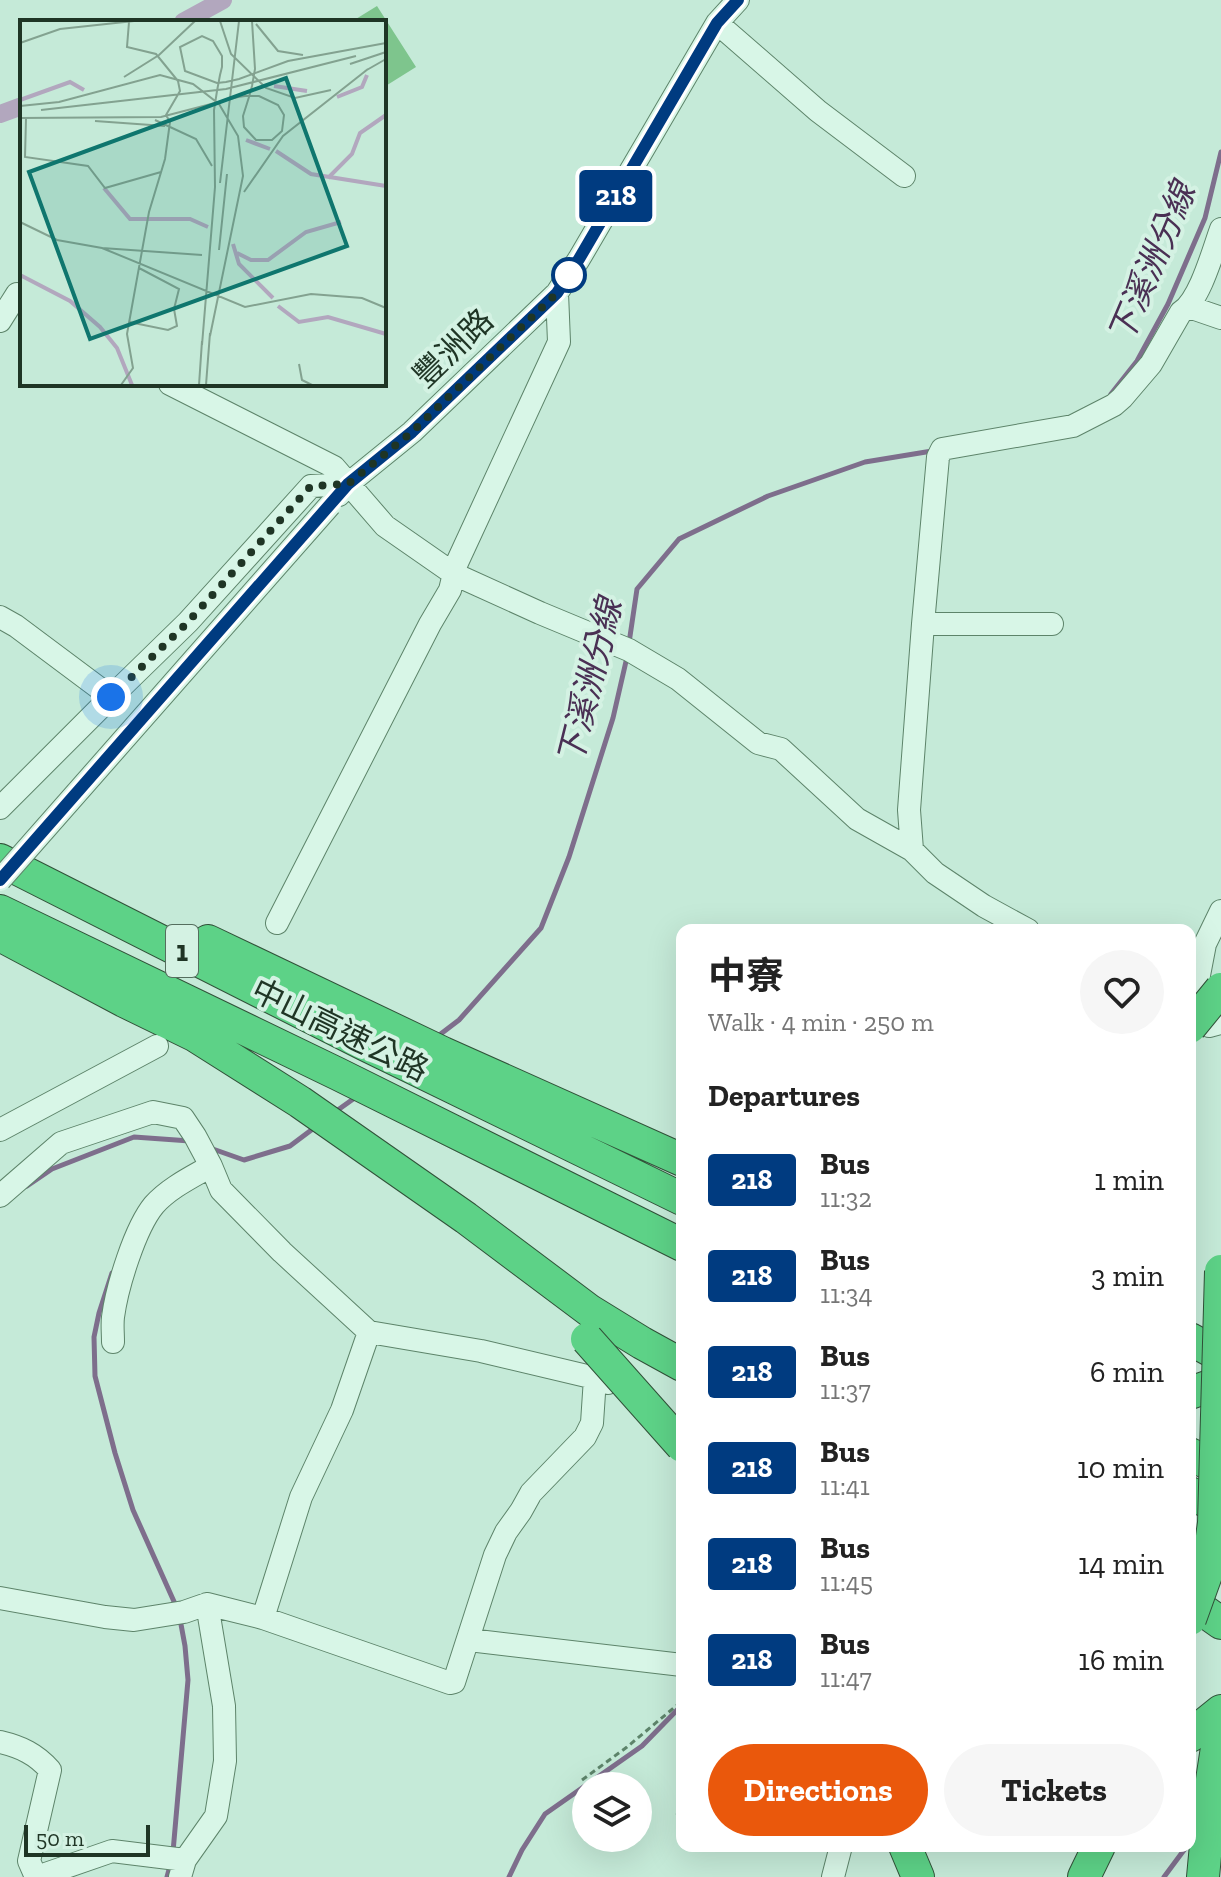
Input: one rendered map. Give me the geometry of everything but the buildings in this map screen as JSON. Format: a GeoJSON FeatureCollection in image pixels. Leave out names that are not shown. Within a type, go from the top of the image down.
{"type":"FeatureCollection","features":[{"type":"Feature","properties":{"kind":"highway"},"geometry":{"type":"LineString","coordinates":[[0,841],[372,1033]]}},
{"type":"Feature","properties":{"kind":"highway","name":"中山高速公路"},"geometry":{"type":"LineString","coordinates":[[0,860],[443,1067],[676,1196]]}},
{"type":"Feature","properties":{"kind":"highway","name":"中山高速公路"},"geometry":{"type":"LineString","coordinates":[[0,911],[676,1242]]}},
{"type":"Feature","properties":{"kind":"highway"},"geometry":{"type":"LineString","coordinates":[[0,935],[194,1035],[383,1159],[589,1325],[676,1437]]}},
{"type":"Feature","properties":{"kind":"highway"},"geometry":{"type":"LineString","coordinates":[[1196,1014],[1221,989]]}},
{"type":"Feature","properties":{"kind":"highway"},"geometry":{"type":"LineString","coordinates":[[443,1067],[676,1158]]}},
{"type":"Feature","properties":{"kind":"highway"},"geometry":{"type":"LineString","coordinates":[[1196,1602],[1207,1572],[1214,1523],[1221,1271]]}},
{"type":"Feature","properties":{"kind":"highway"},"geometry":{"type":"LineString","coordinates":[[589,1325],[642,1343],[676,1362]]}},
{"type":"Feature","properties":{"kind":"highway"},"geometry":{"type":"LineString","coordinates":[[1196,1342],[1221,1356]]}},
{"type":"Feature","properties":{"kind":"highway"},"geometry":{"type":"LineString","coordinates":[[1196,1391],[1221,1382]]}},
{"type":"Feature","properties":{"kind":"highway"},"geometry":{"type":"LineString","coordinates":[[1196,1457],[1221,1470]]}},
{"type":"Feature","properties":{"kind":"highway"},"geometry":{"type":"LineString","coordinates":[[1196,1496],[1221,1509]]}},
{"type":"Feature","properties":{"kind":"highway"},"geometry":{"type":"LineString","coordinates":[[1196,1605],[1221,1623]]}},
{"type":"Feature","properties":{"kind":"highway"},"geometry":{"type":"LineString","coordinates":[[1196,1731],[1221,1711]]}},
{"type":"Feature","properties":{"kind":"highway"},"geometry":{"type":"LineString","coordinates":[[1203,1877],[1221,1722]]}},
{"type":"Feature","properties":{"kind":"highway"},"geometry":{"type":"LineString","coordinates":[[910,1852],[918,1877]]}},
{"type":"Feature","properties":{"kind":"highway"},"geometry":{"type":"LineString","coordinates":[[1084,1877],[1096,1852]]}},
{"type":"Feature","properties":{"kind":"street","name":"豐洲路"},"geometry":{"type":"LineString","coordinates":[[0,880],[348,484],[412,432],[557,293],[717,23],[738,0]]}},
{"type":"Feature","properties":{"kind":"street"},"geometry":{"type":"LineString","coordinates":[[717,23],[818,111],[904,176]]}},
{"type":"Feature","properties":{"kind":"street"},"geometry":{"type":"LineString","coordinates":[[912,850],[909,810],[938,457],[942,449],[1073,426],[1114,405],[1151,364],[1181,312],[1189,307],[1221,229]]}},
{"type":"Feature","properties":{"kind":"street"},"geometry":{"type":"LineString","coordinates":[[0,321],[13,292]]}},
{"type":"Feature","properties":{"kind":"street"},"geometry":{"type":"LineString","coordinates":[[277,923],[450,590],[456,565],[559,342],[557,293]]}},
{"type":"Feature","properties":{"kind":"street"},"geometry":{"type":"LineString","coordinates":[[1189,307],[1221,318]]}},
{"type":"Feature","properties":{"kind":"street"},"geometry":{"type":"LineString","coordinates":[[174,386],[334,467],[385,526],[454,574],[629,650],[678,679],[758,743],[781,749],[857,819],[912,850],[935,873],[1017,924]]}},
{"type":"Feature","properties":{"kind":"street"},"geometry":{"type":"LineString","coordinates":[[0,808],[188,622],[311,486],[348,484]]}},
{"type":"Feature","properties":{"kind":"street"},"geometry":{"type":"LineString","coordinates":[[0,617],[111,697]]}},
{"type":"Feature","properties":{"kind":"street"},"geometry":{"type":"LineString","coordinates":[[923,624],[1052,624]]}},
{"type":"Feature","properties":{"kind":"street"},"geometry":{"type":"LineString","coordinates":[[1196,990],[1205,944],[1221,911]]}},
{"type":"Feature","properties":{"kind":"street"},"geometry":{"type":"LineString","coordinates":[[1196,1022],[1209,1026],[1221,1023]]}},
{"type":"Feature","properties":{"kind":"street"},"geometry":{"type":"LineString","coordinates":[[0,1130],[157,1046]]}},
{"type":"Feature","properties":{"kind":"street"},"geometry":{"type":"LineString","coordinates":[[0,1196],[61,1143],[153,1112],[183,1118],[221,1190],[282,1252],[369,1332],[481,1351],[595,1378],[641,1396],[676,1438]]}},
{"type":"Feature","properties":{"kind":"street"},"geometry":{"type":"LineString","coordinates":[[113,1342],[115,1302],[145,1218],[156,1203],[174,1188],[211,1166]]}},
{"type":"Feature","properties":{"kind":"street"},"geometry":{"type":"LineString","coordinates":[[263,1618],[301,1497],[342,1410],[369,1332]]}},
{"type":"Feature","properties":{"kind":"street"},"geometry":{"type":"LineString","coordinates":[[0,1598],[118,1619],[134,1620],[197,1607],[263,1618],[450,1683],[456,1680],[495,1555],[506,1532],[531,1493],[585,1437],[592,1423],[595,1378]]}},
{"type":"Feature","properties":{"kind":"street"},"geometry":{"type":"LineString","coordinates":[[0,1742],[15,1745],[38,1757],[50,1770],[29,1861],[37,1877],[112,1851],[182,1869],[216,1816],[225,1761],[224,1706],[197,1607]]}},
{"type":"Feature","properties":{"kind":"street"},"geometry":{"type":"LineString","coordinates":[[469,1640],[676,1664]]}},
{"type":"Feature","properties":{"kind":"street"},"geometry":{"type":"LineString","coordinates":[[833,1877],[839,1852]]}},
{"type":"Feature","properties":{"kind":"street"},"geometry":{"type":"LineString","coordinates":[[911,1852],[924,1877]]}},
{"type":"Feature","properties":{"kind":"path"},"geometry":{"type":"LineString","coordinates":[[593,1772],[676,1706]]}},
{"type":"Feature","properties":{"kind":"waterway"},"geometry":{"type":"LineString","coordinates":[[187,20],[223,0]]}},
{"type":"Feature","properties":{"kind":"waterway"},"geometry":{"type":"LineString","coordinates":[[0,114],[20,107]]}},
{"type":"Feature","properties":{"kind":"waterway","name":"下溪洲分線"},"geometry":{"type":"LineString","coordinates":[[1111,394],[1137,361],[1168,304],[1205,218],[1221,152]]}},
{"type":"Feature","properties":{"kind":"waterway","name":"下溪洲分線"},"geometry":{"type":"LineString","coordinates":[[629,643],[637,589],[679,539],[768,496],[865,462],[932,451]]}},
{"type":"Feature","properties":{"kind":"waterway","name":"下溪洲分線"},"geometry":{"type":"LineString","coordinates":[[438,1036],[459,1020],[541,928],[569,857],[613,718],[627,657]]}},
{"type":"Feature","properties":{"kind":"waterway","name":"下溪洲分線"},"geometry":{"type":"LineString","coordinates":[[335,1112],[356,1097]]}},
{"type":"Feature","properties":{"kind":"waterway","name":"下溪洲分線"},"geometry":{"type":"LineString","coordinates":[[210,1148],[244,1160],[290,1146],[314,1128]]}},
{"type":"Feature","properties":{"kind":"waterway","name":"下溪洲分線"},"geometry":{"type":"LineString","coordinates":[[27,1186],[52,1169],[134,1137],[190,1141]]}},
{"type":"Feature","properties":{"kind":"waterway"},"geometry":{"type":"LineString","coordinates":[[112,1273],[94,1337],[95,1376],[133,1510],[176,1606]]}},
{"type":"Feature","properties":{"kind":"waterway"},"geometry":{"type":"LineString","coordinates":[[173,1852],[188,1680],[180,1619]]}},
{"type":"Feature","properties":{"kind":"waterway"},"geometry":{"type":"LineString","coordinates":[[509,1877],[545,1814],[642,1746],[676,1711]]}},
{"type":"Feature","properties":{"kind":"waterway"},"geometry":{"type":"LineString","coordinates":[[1164,1877],[1183,1852]]}},
{"type":"Feature","properties":{"kind":"waterway"},"geometry":{"type":"LineString","coordinates":[[167,1877],[170,1866]]}},
{"type":"Feature","properties":{"kind":"bus line","name":"218"},"geometry":{"type":"LineString","coordinates":[[0,880],[348,484],[412,432],[557,293],[717,23],[738,0]]}},
{"type":"Feature","properties":{"kind":"route"},"geometry":{"type":"LineString","coordinates":[[111,697],[188,622],[311,486],[348,484],[412,432],[557,293],[569,275]]}}]}
